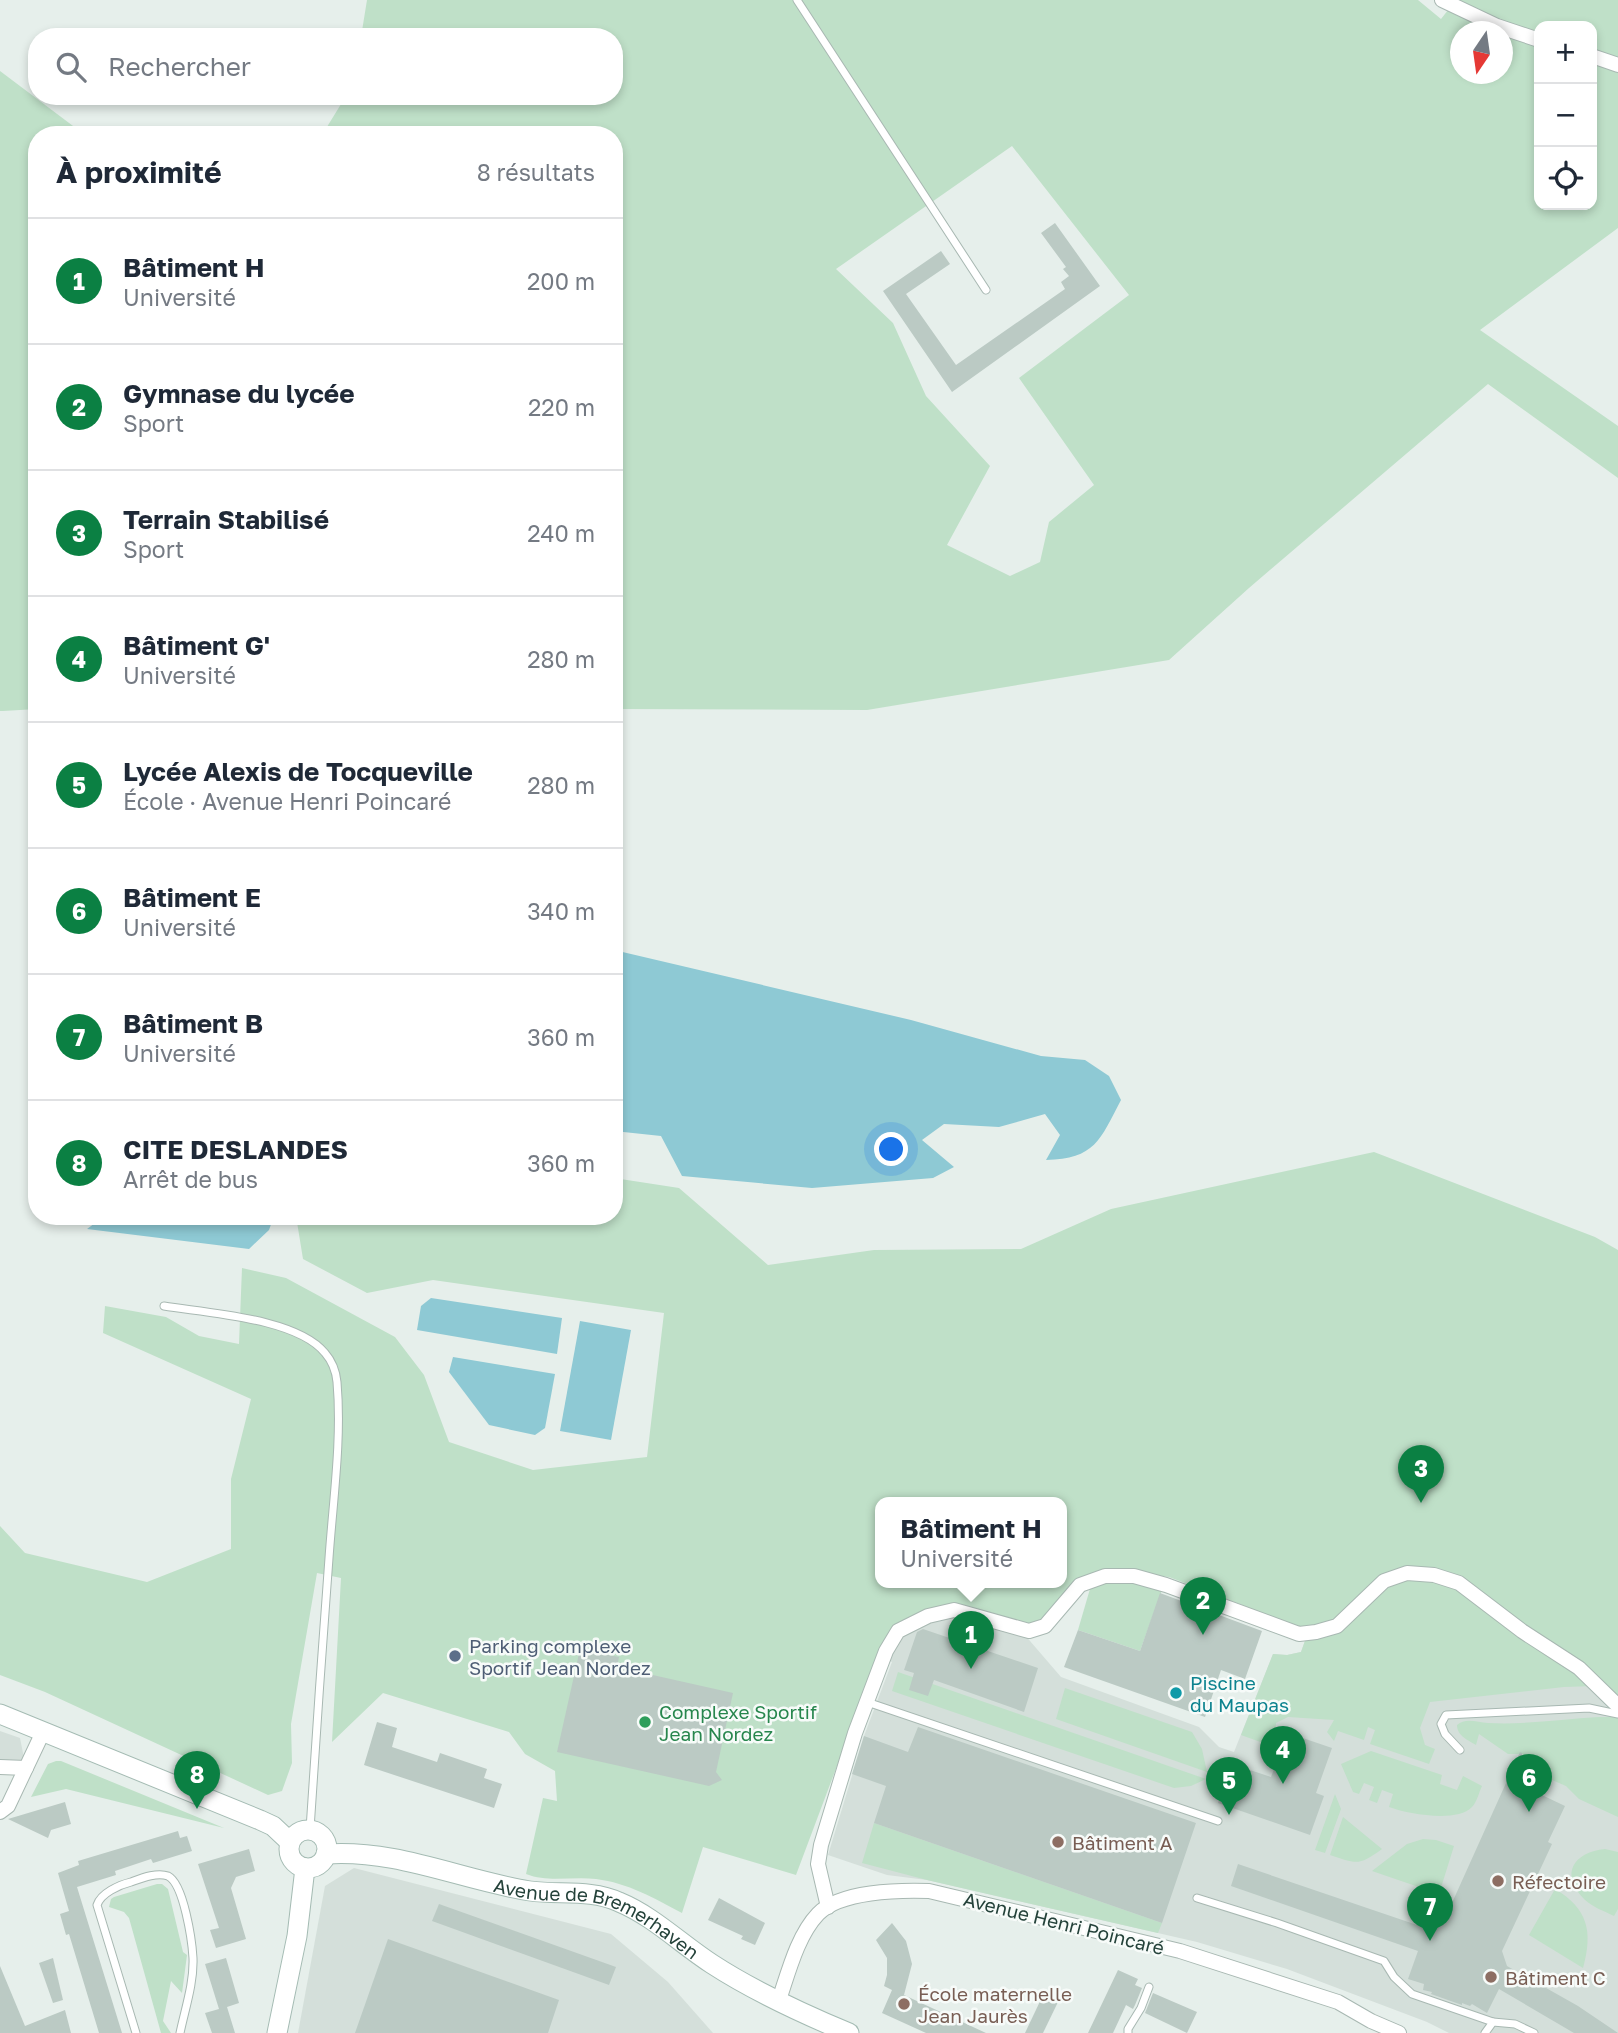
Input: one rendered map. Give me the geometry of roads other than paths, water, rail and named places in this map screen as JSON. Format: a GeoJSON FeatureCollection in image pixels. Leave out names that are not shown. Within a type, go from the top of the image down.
{"type":"FeatureCollection","features":[{"type":"Feature","properties":{"kind":"street"},"geometry":{"type":"LineString","coordinates":[[1442,0],[1497,26],[1534,38]]}},
{"type":"Feature","properties":{"kind":"street"},"geometry":{"type":"LineString","coordinates":[[1597,58],[1618,65]]}},
{"type":"Feature","properties":{"kind":"street"},"geometry":{"type":"LineString","coordinates":[[828,1907],[818,1864],[821,1845],[867,1702],[886,1651],[898,1631],[928,1616],[954,1610],[1030,1631],[1045,1626],[1080,1585],[1105,1576],[1134,1576],[1166,1584],[1299,1634],[1337,1626],[1384,1581],[1407,1573],[1434,1575],[1459,1583],[1522,1631],[1579,1668],[1618,1706]]}},
{"type":"Feature","properties":{"kind":"street"},"geometry":{"type":"LineString","coordinates":[[0,1714],[260,1820],[273,1826],[290,1842]]}},
{"type":"Feature","properties":{"kind":"street"},"geometry":{"type":"LineString","coordinates":[[0,1812],[8,1805],[43,1732]]}},
{"type":"Feature","properties":{"kind":"street"},"geometry":{"type":"LineString","coordinates":[[0,1767],[26,1768]]}},
{"type":"Feature","properties":{"kind":"street"},"geometry":{"type":"LineString","coordinates":[[310,1829],[325,1840],[326,1854],[316,1866],[305,1868],[292,1860],[289,1854],[290,1842],[298,1832],[310,1829]]}},
{"type":"Feature","properties":{"kind":"street","name":"Avenue de Bremerhaven"},"geometry":{"type":"LineString","coordinates":[[326,1854],[351,1853],[402,1859],[527,1890],[590,1894],[611,1899],[637,1911],[710,1963],[778,2003],[826,2029],[849,2033]]}},
{"type":"Feature","properties":{"kind":"street"},"geometry":{"type":"LineString","coordinates":[[277,2033],[297,1936],[305,1868]]}},
{"type":"Feature","properties":{"kind":"street","name":"Avenue Henri Poincaré"},"geometry":{"type":"LineString","coordinates":[[778,2003],[806,1933],[820,1912],[863,1894],[904,1890],[929,1891],[1180,1951],[1338,2002],[1399,2033]]}},
{"type":"Feature","properties":{"kind":"lane"},"geometry":{"type":"LineString","coordinates":[[797,0],[986,290]]}},
{"type":"Feature","properties":{"kind":"lane"},"geometry":{"type":"LineString","coordinates":[[164,1306],[281,1326],[304,1336],[324,1352],[336,1378],[336,1461],[310,1829]]}},
{"type":"Feature","properties":{"kind":"lane"},"geometry":{"type":"LineString","coordinates":[[867,1702],[1218,1821]]}},
{"type":"Feature","properties":{"kind":"lane"},"geometry":{"type":"LineString","coordinates":[[1460,1750],[1445,1734],[1441,1724],[1446,1715],[1589,1708],[1618,1714]]}},
{"type":"Feature","properties":{"kind":"lane"},"geometry":{"type":"LineString","coordinates":[[136,2033],[97,1911],[99,1900],[103,1896],[126,1883],[157,1875],[167,1876],[174,1881],[184,1905],[193,1958],[180,2033]]}},
{"type":"Feature","properties":{"kind":"lane"},"geometry":{"type":"LineString","coordinates":[[1197,1898],[1384,1961],[1394,1977],[1412,1994],[1493,2022],[1515,2024],[1534,2033]]}},
{"type":"Feature","properties":{"kind":"lane"},"geometry":{"type":"LineString","coordinates":[[1128,2033],[1149,1987]]}},
{"type":"Feature","properties":{"kind":"lane"},"geometry":{"type":"LineString","coordinates":[[1485,2033],[1493,2022]]}},
{"type":"Feature","properties":{"kind":"water"},"geometry":{"type":"Polygon","coordinates":[[[623,952],[911,1020],[1041,1056],[1085,1060],[1109,1076],[1121,1100],[1094,1145],[1075,1156],[1046,1160],[1060,1135],[1045,1114],[999,1127],[944,1124],[922,1140],[954,1167],[933,1178],[812,1188],[682,1176],[661,1136],[623,1132],[623,952]]]}},
{"type":"Feature","properties":{"kind":"water"},"geometry":{"type":"Polygon","coordinates":[[[92,1225],[271,1225],[249,1249],[87,1229],[92,1225]]]}},
{"type":"Feature","properties":{"kind":"water"},"geometry":{"type":"Polygon","coordinates":[[[431,1298],[562,1318],[557,1354],[417,1330],[421,1306],[431,1298]]]}},
{"type":"Feature","properties":{"kind":"water"},"geometry":{"type":"Polygon","coordinates":[[[580,1321],[631,1330],[611,1440],[560,1431],[580,1321]]]}},
{"type":"Feature","properties":{"kind":"water"},"geometry":{"type":"Polygon","coordinates":[[[453,1357],[555,1374],[545,1428],[535,1435],[489,1425],[449,1372],[453,1357]]]}},
{"type":"Feature","properties":{"kind":"place","name":"Terrain Stabilisé"},"geometry":{"type":"Point","coordinates":[1421,1503]}},
{"type":"Feature","properties":{"kind":"place","name":"Gymnase du lycée"},"geometry":{"type":"Point","coordinates":[1203,1635]}},
{"type":"Feature","properties":{"kind":"place","name":"Parking complexe Sportif Jean Nordez"},"geometry":{"type":"Point","coordinates":[455,1656]}},
{"type":"Feature","properties":{"kind":"place","name":"Bâtiment H"},"geometry":{"type":"Point","coordinates":[971,1669]}},
{"type":"Feature","properties":{"kind":"place","name":"Piscine du Maupas"},"geometry":{"type":"Point","coordinates":[1176,1693]}},
{"type":"Feature","properties":{"kind":"place","name":"Complexe Sportif Jean Nordez"},"geometry":{"type":"Point","coordinates":[645,1722]}},
{"type":"Feature","properties":{"kind":"place","name":"Bâtiment G'"},"geometry":{"type":"Point","coordinates":[1283,1784]}},
{"type":"Feature","properties":{"kind":"place","name":"CITE DESLANDES"},"geometry":{"type":"Point","coordinates":[197,1809]}},
{"type":"Feature","properties":{"kind":"place","name":"Bâtiment E"},"geometry":{"type":"Point","coordinates":[1529,1812]}},
{"type":"Feature","properties":{"kind":"place","name":"Lycée Alexis de Tocqueville"},"geometry":{"type":"Point","coordinates":[1229,1815]}},
{"type":"Feature","properties":{"kind":"place","name":"Bâtiment A"},"geometry":{"type":"Point","coordinates":[1058,1842]}},
{"type":"Feature","properties":{"kind":"place","name":"Réfectoire"},"geometry":{"type":"Point","coordinates":[1498,1881]}},
{"type":"Feature","properties":{"kind":"place","name":"Bâtiment B"},"geometry":{"type":"Point","coordinates":[1430,1941]}},
{"type":"Feature","properties":{"kind":"place","name":"Bâtiment C"},"geometry":{"type":"Point","coordinates":[1491,1977]}},
{"type":"Feature","properties":{"kind":"place","name":"École maternelle Jean Jaurès"},"geometry":{"type":"Point","coordinates":[904,2004]}}]}
